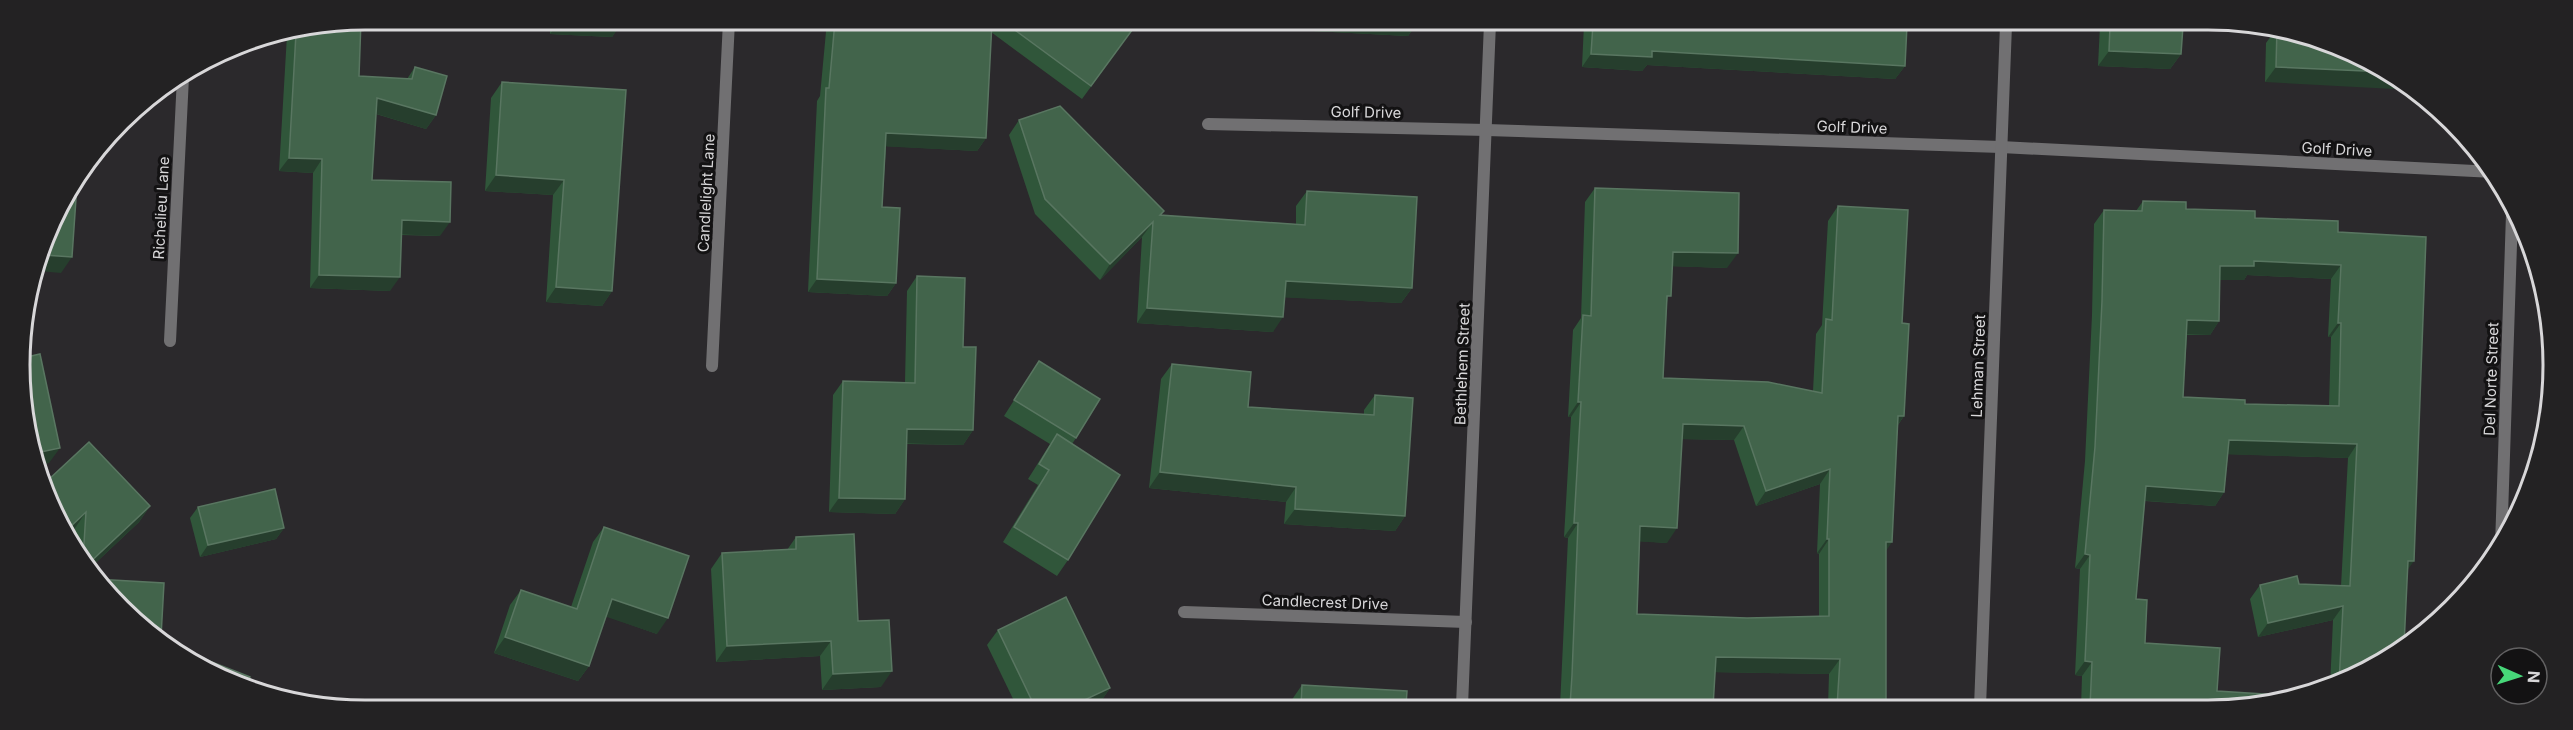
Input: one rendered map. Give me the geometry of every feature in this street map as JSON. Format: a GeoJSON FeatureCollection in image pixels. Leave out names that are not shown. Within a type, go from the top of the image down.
{"type":"FeatureCollection","features":[{"type":"Feature","properties":{"kind":"street","name":"Candlelight Lane"},"geometry":{"type":"LineString","coordinates":[[712,366],[729,30]]}},
{"type":"Feature","properties":{"kind":"street","name":"Bethlehem Street"},"geometry":{"type":"LineString","coordinates":[[1462,700],[1490,30]]}},
{"type":"Feature","properties":{"kind":"street","name":"Lehman Street"},"geometry":{"type":"LineString","coordinates":[[1980,700],[2006,30]]}},
{"type":"Feature","properties":{"kind":"street","name":"Richelieu Lane"},"geometry":{"type":"LineString","coordinates":[[170,341],[183,84]]}},
{"type":"Feature","properties":{"kind":"street","name":"Golf Drive"},"geometry":{"type":"LineString","coordinates":[[1208,124],[1487,130],[2001,147],[2481,171]]}},
{"type":"Feature","properties":{"kind":"street","name":"Del Norte Street"},"geometry":{"type":"LineString","coordinates":[[2502,525],[2512,225]]}},
{"type":"Feature","properties":{"kind":"street","name":"Candlecrest Drive"},"geometry":{"type":"LineString","coordinates":[[1184,612],[1466,622]]}},
{"type":"Feature","properties":{"kind":"building"},"geometry":{"type":"Polygon","coordinates":[[[361,30],[359,76],[412,79],[415,67],[447,76],[436,115],[377,98],[372,180],[451,182],[450,222],[402,220],[400,277],[319,275],[322,159],[289,158],[296,37],[361,30]]]}},
{"type":"Feature","properties":{"kind":"building"},"geometry":{"type":"Polygon","coordinates":[[[834,30],[992,30],[986,138],[886,133],[882,207],[900,208],[896,283],[817,279],[826,88],[829,88],[834,30]]]}},
{"type":"Feature","properties":{"kind":"building"},"geometry":{"type":"Polygon","coordinates":[[[1015,30],[1132,30],[1091,86],[1015,30]]]}},
{"type":"Feature","properties":{"kind":"building"},"geometry":{"type":"Polygon","coordinates":[[[1593,30],[1907,30],[1905,66],[1652,51],[1652,57],[1591,54],[1593,30]]]}},
{"type":"Feature","properties":{"kind":"building"},"geometry":{"type":"Polygon","coordinates":[[[2110,30],[2183,30],[2181,54],[2109,51],[2110,30]]]}},
{"type":"Feature","properties":{"kind":"building"},"geometry":{"type":"Polygon","coordinates":[[[2277,37],[2316,48],[2368,71],[2276,67],[2277,37]]]}},
{"type":"Feature","properties":{"kind":"building"},"geometry":{"type":"Polygon","coordinates":[[[502,82],[626,90],[612,291],[556,287],[564,180],[496,175],[502,82]]]}},
{"type":"Feature","properties":{"kind":"building"},"geometry":{"type":"Polygon","coordinates":[[[1060,106],[1164,211],[1160,215],[1305,225],[1307,191],[1417,197],[1412,288],[1286,281],[1283,317],[1147,308],[1153,222],[1110,264],[1045,199],[1019,120],[1060,106]]]}},
{"type":"Feature","properties":{"kind":"building"},"geometry":{"type":"Polygon","coordinates":[[[1595,188],[1739,193],[1738,253],[1673,252],[1671,296],[1667,296],[1663,378],[1768,382],[1822,393],[1826,319],[1832,320],[1838,206],[1908,210],[1902,323],[1909,324],[1904,416],[1898,416],[1892,542],[1886,542],[1886,700],[1837,700],[1840,659],[1716,657],[1713,700],[1570,700],[1578,523],[1574,523],[1583,315],[1591,316],[1595,188]],[[1683,424],[1677,528],[1640,526],[1637,614],[1747,618],[1829,616],[1829,539],[1827,539],[1830,469],[1766,491],[1744,426],[1683,424]]]}},
{"type":"Feature","properties":{"kind":"building"},"geometry":{"type":"Polygon","coordinates":[[[76,195],[72,257],[49,255],[76,195]]]}},
{"type":"Feature","properties":{"kind":"building"},"geometry":{"type":"Polygon","coordinates":[[[2143,201],[2186,202],[2186,209],[2255,211],[2255,218],[2338,221],[2338,232],[2426,237],[2414,561],[2408,561],[2404,636],[2394,644],[2340,672],[2343,606],[2268,623],[2260,585],[2297,576],[2299,584],[2350,586],[2357,444],[2229,440],[2224,492],[2146,486],[2136,599],[2147,600],[2145,643],[2220,648],[2217,691],[2271,694],[2208,700],[2090,700],[2092,662],[2085,661],[2090,555],[2085,554],[2095,447],[2104,210],[2142,211],[2143,201]],[[2254,261],[2254,266],[2220,266],[2219,321],[2187,320],[2183,397],[2245,400],[2245,404],[2339,406],[2341,323],[2338,323],[2341,265],[2254,261]]]}},
{"type":"Feature","properties":{"kind":"building"},"geometry":{"type":"Polygon","coordinates":[[[917,276],[965,278],[963,347],[976,347],[973,430],[907,429],[905,499],[839,498],[843,381],[915,383],[917,276]]]}},
{"type":"Feature","properties":{"kind":"building"},"geometry":{"type":"Polygon","coordinates":[[[40,354],[60,448],[41,452],[33,409],[30,356],[40,354]]]}},
{"type":"Feature","properties":{"kind":"building"},"geometry":{"type":"Polygon","coordinates":[[[1039,361],[1100,399],[1076,438],[1014,400],[1039,361]]]}},
{"type":"Feature","properties":{"kind":"building"},"geometry":{"type":"Polygon","coordinates":[[[1172,364],[1251,372],[1248,407],[1374,415],[1375,395],[1413,398],[1405,516],[1295,509],[1296,487],[1160,472],[1172,364]]]}},
{"type":"Feature","properties":{"kind":"building"},"geometry":{"type":"Polygon","coordinates":[[[1057,434],[1120,475],[1068,560],[1014,527],[1049,470],[1039,464],[1057,434]]]}},
{"type":"Feature","properties":{"kind":"building"},"geometry":{"type":"Polygon","coordinates":[[[89,442],[150,506],[92,560],[84,547],[86,512],[72,526],[50,478],[89,442]]]}},
{"type":"Feature","properties":{"kind":"building"},"geometry":{"type":"Polygon","coordinates":[[[275,489],[284,528],[208,545],[198,507],[275,489]]]}},
{"type":"Feature","properties":{"kind":"building"},"geometry":{"type":"Polygon","coordinates":[[[604,527],[689,556],[668,618],[612,599],[589,666],[505,637],[521,590],[577,609],[604,527]]]}},
{"type":"Feature","properties":{"kind":"building"},"geometry":{"type":"Polygon","coordinates":[[[854,534],[858,621],[889,620],[892,671],[833,674],[831,641],[727,646],[722,553],[796,549],[796,537],[854,534]]]}},
{"type":"Feature","properties":{"kind":"building"},"geometry":{"type":"Polygon","coordinates":[[[108,580],[164,583],[161,631],[128,602],[108,580]]]}},
{"type":"Feature","properties":{"kind":"building"},"geometry":{"type":"Polygon","coordinates":[[[1066,597],[1110,688],[1085,700],[1032,700],[998,630],[1066,597]]]}},
{"type":"Feature","properties":{"kind":"building"},"geometry":{"type":"Polygon","coordinates":[[[208,661],[250,677],[249,679],[208,661]]]}},
{"type":"Feature","properties":{"kind":"building"},"geometry":{"type":"Polygon","coordinates":[[[1302,685],[1407,691],[1406,700],[1301,700],[1302,685]]]}}]}
